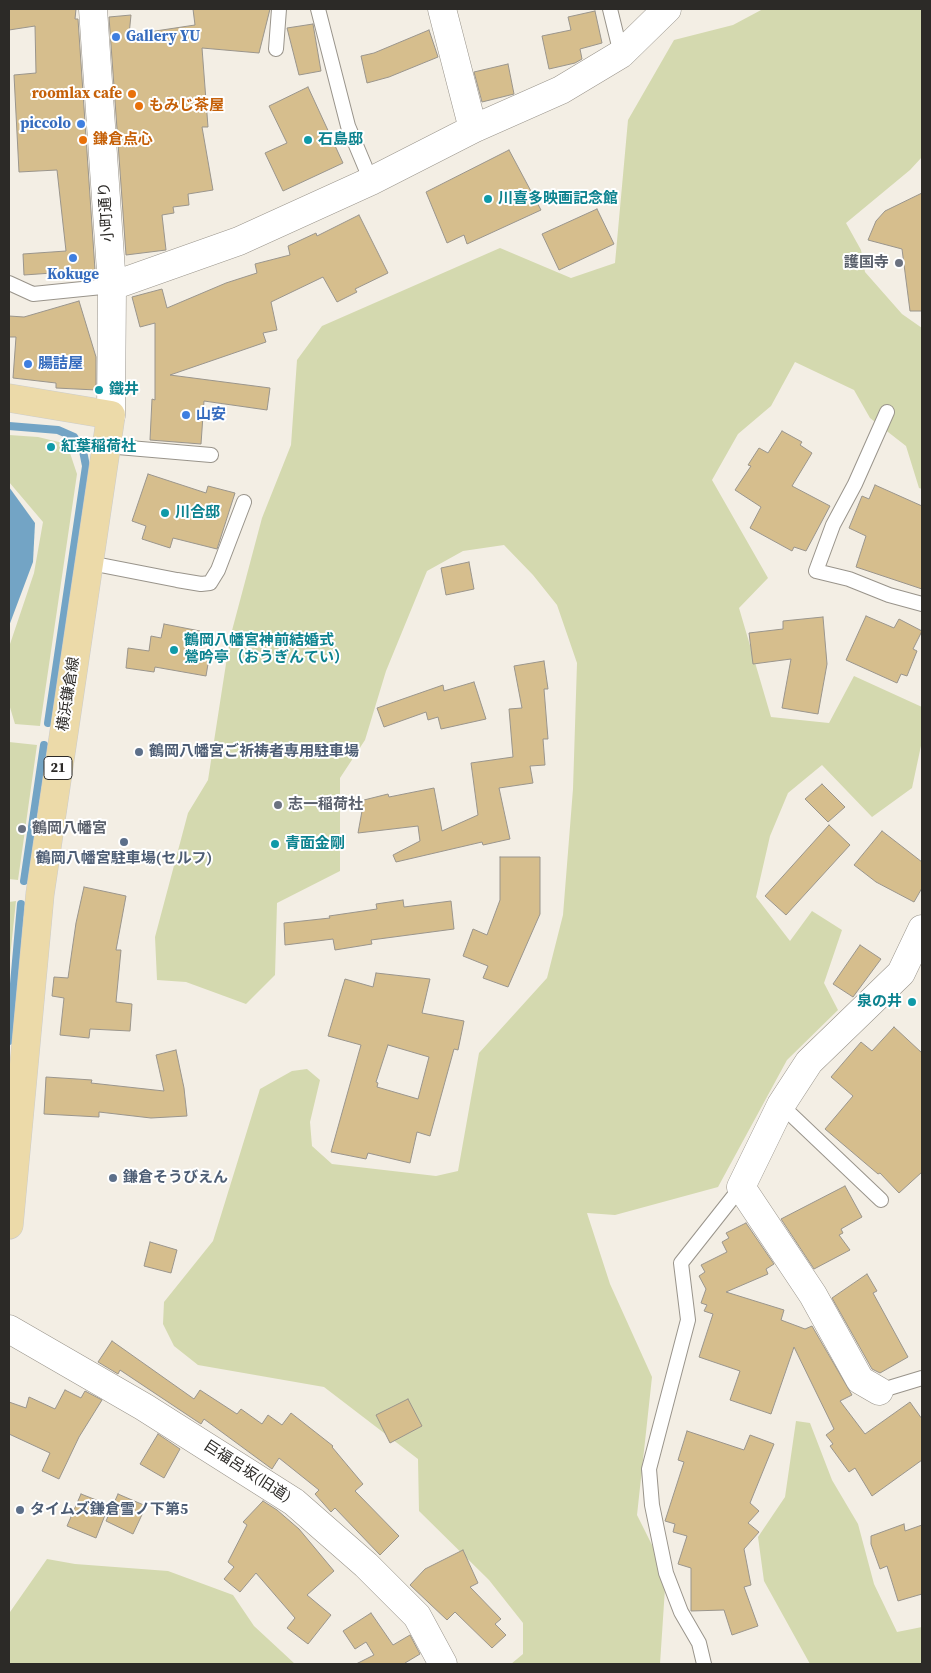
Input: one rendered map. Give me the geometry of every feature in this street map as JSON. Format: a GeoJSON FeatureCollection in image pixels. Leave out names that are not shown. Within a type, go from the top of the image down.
{"type":"FeatureCollection","features":[{"type":"Feature","properties":{"kind":"main road"},"geometry":{"type":"LineString","coordinates":[[9,398],[111,415]]}},
{"type":"Feature","properties":{"kind":"main road","name":"横浜鎌倉線"},"geometry":{"type":"LineString","coordinates":[[9,1225],[40,894],[111,415]]}},
{"type":"Feature","properties":{"kind":"street","name":"小町通り"},"geometry":{"type":"LineString","coordinates":[[93,9],[112,286],[111,415]]}},
{"type":"Feature","properties":{"kind":"street"},"geometry":{"type":"LineString","coordinates":[[442,9],[472,130]]}},
{"type":"Feature","properties":{"kind":"street"},"geometry":{"type":"LineString","coordinates":[[112,286],[240,241],[371,181],[472,130],[561,90],[621,54],[667,9]]}},
{"type":"Feature","properties":{"kind":"street"},"geometry":{"type":"LineString","coordinates":[[879,1390],[860,1380],[813,1295],[741,1187],[781,1106],[809,1062],[901,973],[922,929]]}},
{"type":"Feature","properties":{"kind":"street","name":"巨福呂坂(旧道)"},"geometry":{"type":"LineString","coordinates":[[9,1329],[144,1407],[294,1502],[366,1565],[417,1616],[443,1664]]}},
{"type":"Feature","properties":{"kind":"lane"},"geometry":{"type":"LineString","coordinates":[[276,49],[279,9]]}},
{"type":"Feature","properties":{"kind":"lane"},"geometry":{"type":"LineString","coordinates":[[318,9],[348,126],[371,181]]}},
{"type":"Feature","properties":{"kind":"lane"},"geometry":{"type":"LineString","coordinates":[[610,9],[621,54]]}},
{"type":"Feature","properties":{"kind":"lane"},"geometry":{"type":"LineString","coordinates":[[9,283],[33,294],[112,286]]}},
{"type":"Feature","properties":{"kind":"lane"},"geometry":{"type":"LineString","coordinates":[[887,412],[855,484],[833,525],[816,571],[849,579],[888,595],[922,604]]}},
{"type":"Feature","properties":{"kind":"lane"},"geometry":{"type":"LineString","coordinates":[[106,446],[211,455]]}},
{"type":"Feature","properties":{"kind":"lane"},"geometry":{"type":"LineString","coordinates":[[90,563],[201,584],[210,582],[218,570],[244,502]]}},
{"type":"Feature","properties":{"kind":"lane"},"geometry":{"type":"LineString","coordinates":[[781,1106],[816,1141],[881,1200]]}},
{"type":"Feature","properties":{"kind":"lane"},"geometry":{"type":"LineString","coordinates":[[704,1664],[699,1642],[680,1612],[666,1573],[652,1505],[649,1469],[688,1320],[681,1263],[741,1187]]}},
{"type":"Feature","properties":{"kind":"lane"},"geometry":{"type":"LineString","coordinates":[[879,1390],[922,1378]]}},
{"type":"Feature","properties":{"kind":"green space"},"geometry":{"type":"Polygon","coordinates":[[[763,9],[922,9],[922,157],[910,170],[846,223],[861,250],[865,272],[902,314],[922,328],[922,489],[919,488],[906,446],[870,418],[854,390],[795,362],[771,406],[738,434],[712,480],[768,578],[739,608],[771,717],[829,723],[854,676],[922,707],[922,741],[912,788],[872,817],[822,765],[788,793],[770,836],[756,897],[790,941],[812,911],[842,930],[824,983],[838,1010],[787,1060],[718,1187],[615,1215],[587,1213],[610,1284],[652,1377],[637,1515],[666,1573],[660,1664],[511,1664],[523,1654],[523,1623],[489,1580],[419,1511],[418,1459],[324,1387],[198,1365],[174,1346],[163,1324],[164,1302],[213,1241],[260,1089],[292,1071],[307,1069],[320,1080],[310,1122],[312,1146],[332,1164],[436,1176],[458,1171],[479,1053],[547,978],[563,915],[573,789],[577,663],[557,605],[533,575],[504,545],[463,551],[427,571],[386,671],[365,740],[340,778],[340,871],[277,903],[275,975],[246,1004],[186,982],[157,980],[155,937],[188,813],[208,780],[230,638],[262,518],[291,445],[297,360],[322,326],[500,248],[571,278],[615,263],[628,120],[674,40],[733,25],[763,9]]]}},
{"type":"Feature","properties":{"kind":"green space"},"geometry":{"type":"Polygon","coordinates":[[[9,435],[38,437],[67,444],[77,474],[40,726],[15,724],[9,704],[9,647],[34,573],[43,522],[9,482],[9,435]]]}},
{"type":"Feature","properties":{"kind":"green space"},"geometry":{"type":"Polygon","coordinates":[[[9,742],[37,745],[18,880],[9,879],[9,742]]]}},
{"type":"Feature","properties":{"kind":"green space"},"geometry":{"type":"Polygon","coordinates":[[[16,901],[9,967],[9,902],[16,901]]]}},
{"type":"Feature","properties":{"kind":"green space"},"geometry":{"type":"Polygon","coordinates":[[[796,1421],[810,1423],[832,1480],[858,1524],[874,1584],[897,1632],[922,1627],[922,1664],[810,1664],[764,1581],[758,1537],[785,1497],[796,1421]]]}},
{"type":"Feature","properties":{"kind":"green space"},"geometry":{"type":"Polygon","coordinates":[[[47,1559],[75,1564],[168,1571],[233,1595],[254,1626],[295,1664],[9,1664],[10,1612],[47,1559]]]}},
{"type":"Feature","properties":{"kind":"water"},"geometry":{"type":"Polygon","coordinates":[[[9,487],[35,523],[33,562],[9,626],[9,487]]]}},
{"type":"Feature","properties":{"kind":"building"},"geometry":{"type":"Polygon","coordinates":[[[9,9],[76,9],[75,19],[78,19],[95,270],[24,275],[23,254],[66,251],[57,170],[19,172],[14,75],[36,73],[35,26],[9,30],[9,9]]]}},
{"type":"Feature","properties":{"kind":"building"},"geometry":{"type":"Polygon","coordinates":[[[193,9],[270,9],[259,53],[202,48],[208,127],[202,127],[213,190],[188,194],[189,205],[173,207],[174,213],[162,215],[166,250],[126,255],[109,17],[131,15],[129,35],[195,25],[193,9]]]}},
{"type":"Feature","properties":{"kind":"building"},"geometry":{"type":"Polygon","coordinates":[[[595,11],[602,43],[580,49],[582,59],[575,63],[549,69],[542,36],[571,30],[568,17],[595,11]]]}},
{"type":"Feature","properties":{"kind":"building"},"geometry":{"type":"Polygon","coordinates":[[[313,24],[321,71],[299,75],[287,28],[313,24]]]}},
{"type":"Feature","properties":{"kind":"building"},"geometry":{"type":"Polygon","coordinates":[[[429,30],[438,57],[389,77],[367,83],[361,56],[374,53],[429,30]]]}},
{"type":"Feature","properties":{"kind":"building"},"geometry":{"type":"Polygon","coordinates":[[[508,64],[514,94],[482,102],[474,72],[508,64]]]}},
{"type":"Feature","properties":{"kind":"building","name":"石島邸"},"geometry":{"type":"Polygon","coordinates":[[[308,87],[343,163],[283,191],[265,153],[287,143],[269,106],[308,87]]]}},
{"type":"Feature","properties":{"kind":"building"},"geometry":{"type":"Polygon","coordinates":[[[509,150],[541,210],[467,244],[464,235],[447,243],[426,192],[509,150]]]}},
{"type":"Feature","properties":{"kind":"building"},"geometry":{"type":"Polygon","coordinates":[[[922,193],[922,311],[910,311],[902,249],[868,240],[876,221],[885,211],[922,193]]]}},
{"type":"Feature","properties":{"kind":"building"},"geometry":{"type":"Polygon","coordinates":[[[597,209],[614,244],[559,270],[542,234],[597,209]]]}},
{"type":"Feature","properties":{"kind":"building"},"geometry":{"type":"Polygon","coordinates":[[[359,215],[388,273],[355,289],[357,292],[337,302],[323,277],[271,302],[277,330],[263,333],[266,342],[170,375],[270,388],[267,410],[204,401],[201,444],[150,440],[152,399],[155,400],[155,323],[140,327],[132,297],[162,289],[167,308],[226,283],[257,273],[255,264],[290,255],[288,246],[316,233],[317,236],[359,215]]]}},
{"type":"Feature","properties":{"kind":"building"},"geometry":{"type":"Polygon","coordinates":[[[79,301],[96,357],[96,390],[56,388],[56,383],[13,378],[16,337],[9,337],[9,316],[24,317],[79,301]]]}},
{"type":"Feature","properties":{"kind":"building"},"geometry":{"type":"Polygon","coordinates":[[[782,431],[802,442],[800,445],[812,453],[792,486],[830,506],[806,551],[794,547],[792,551],[750,528],[761,507],[735,490],[751,466],[748,465],[759,448],[768,453],[782,431]]]}},
{"type":"Feature","properties":{"kind":"building"},"geometry":{"type":"Polygon","coordinates":[[[148,474],[206,493],[208,486],[235,493],[217,549],[173,538],[170,548],[142,539],[146,526],[132,521],[148,474]]]}},
{"type":"Feature","properties":{"kind":"building"},"geometry":{"type":"Polygon","coordinates":[[[875,485],[922,506],[922,589],[856,567],[866,536],[849,528],[862,496],[869,499],[875,485]]]}},
{"type":"Feature","properties":{"kind":"building"},"geometry":{"type":"Polygon","coordinates":[[[469,562],[474,589],[446,595],[441,568],[469,562]]]}},
{"type":"Feature","properties":{"kind":"building"},"geometry":{"type":"Polygon","coordinates":[[[866,616],[894,628],[899,619],[922,631],[913,649],[917,651],[907,676],[901,674],[897,683],[846,660],[866,616]]]}},
{"type":"Feature","properties":{"kind":"building"},"geometry":{"type":"Polygon","coordinates":[[[823,617],[827,664],[818,714],[782,708],[791,659],[753,664],[749,633],[783,629],[783,621],[823,617]]]}},
{"type":"Feature","properties":{"kind":"building","name":"鶴岡八幡宮神前結婚式 鶯吟亭（おうぎんてい）"},"geometry":{"type":"Polygon","coordinates":[[[164,624],[200,631],[196,650],[210,652],[206,676],[155,667],[154,672],[126,668],[128,648],[149,651],[151,636],[161,638],[164,624]]]}},
{"type":"Feature","properties":{"kind":"building"},"geometry":{"type":"Polygon","coordinates":[[[544,661],[548,689],[544,689],[548,739],[543,739],[545,765],[530,766],[533,783],[499,788],[510,839],[483,845],[482,842],[396,862],[393,855],[420,841],[418,826],[358,833],[364,800],[388,794],[389,797],[434,788],[442,831],[478,815],[471,763],[513,757],[509,709],[522,708],[514,666],[544,661]]]}},
{"type":"Feature","properties":{"kind":"building"},"geometry":{"type":"Polygon","coordinates":[[[474,682],[486,719],[441,729],[438,717],[428,720],[426,712],[384,727],[377,708],[443,685],[444,691],[474,682]]]}},
{"type":"Feature","properties":{"kind":"building"},"geometry":{"type":"Polygon","coordinates":[[[822,784],[845,807],[828,822],[805,799],[822,784]]]}},
{"type":"Feature","properties":{"kind":"building"},"geometry":{"type":"Polygon","coordinates":[[[829,825],[850,845],[786,915],[765,896],[829,825]]]}},
{"type":"Feature","properties":{"kind":"building"},"geometry":{"type":"Polygon","coordinates":[[[882,831],[922,862],[922,888],[914,902],[876,882],[854,865],[882,831]]]}},
{"type":"Feature","properties":{"kind":"building"},"geometry":{"type":"Polygon","coordinates":[[[500,857],[540,857],[540,914],[508,987],[483,978],[488,966],[463,956],[473,929],[487,935],[500,900],[500,857]]]}},
{"type":"Feature","properties":{"kind":"building"},"geometry":{"type":"Polygon","coordinates":[[[84,887],[126,896],[116,950],[121,950],[116,1002],[132,1004],[130,1031],[90,1029],[89,1038],[60,1035],[64,998],[52,996],[54,977],[68,978],[76,923],[84,887]]]}},
{"type":"Feature","properties":{"kind":"building"},"geometry":{"type":"Polygon","coordinates":[[[403,900],[404,907],[451,901],[454,929],[371,940],[372,944],[335,950],[333,939],[285,945],[284,923],[330,918],[329,916],[377,909],[376,904],[403,900]]]}},
{"type":"Feature","properties":{"kind":"building"},"geometry":{"type":"Polygon","coordinates":[[[860,945],[881,959],[853,997],[833,984],[860,945]]]}},
{"type":"Feature","properties":{"kind":"building"},"geometry":{"type":"Polygon","coordinates":[[[376,973],[430,979],[422,1013],[464,1021],[458,1050],[454,1049],[430,1136],[417,1132],[410,1163],[368,1153],[366,1159],[331,1152],[361,1045],[328,1036],[345,979],[373,987],[376,973]],[[388,1045],[376,1082],[378,1083],[377,1087],[418,1099],[429,1057],[388,1045]]]}},
{"type":"Feature","properties":{"kind":"building"},"geometry":{"type":"Polygon","coordinates":[[[894,1027],[922,1053],[922,1172],[899,1193],[880,1173],[878,1174],[825,1129],[853,1096],[831,1077],[861,1042],[872,1051],[894,1027]]]}},
{"type":"Feature","properties":{"kind":"building"},"geometry":{"type":"Polygon","coordinates":[[[176,1050],[184,1088],[187,1116],[151,1118],[99,1112],[99,1117],[44,1114],[46,1077],[92,1080],[91,1083],[164,1091],[156,1055],[176,1050]]]}},
{"type":"Feature","properties":{"kind":"building"},"geometry":{"type":"Polygon","coordinates":[[[845,1186],[862,1217],[841,1229],[843,1233],[839,1235],[850,1250],[814,1269],[781,1219],[845,1186]]]}},
{"type":"Feature","properties":{"kind":"building"},"geometry":{"type":"Polygon","coordinates":[[[746,1223],[774,1264],[766,1269],[768,1274],[726,1292],[784,1310],[781,1320],[805,1329],[812,1326],[852,1395],[840,1401],[865,1434],[910,1402],[922,1419],[922,1460],[872,1496],[855,1468],[849,1472],[830,1446],[833,1444],[826,1435],[834,1429],[794,1347],[771,1414],[730,1400],[740,1371],[699,1357],[713,1314],[704,1311],[707,1305],[701,1303],[706,1289],[699,1276],[705,1272],[701,1265],[727,1252],[722,1242],[729,1238],[726,1233],[746,1223]]]}},
{"type":"Feature","properties":{"kind":"building"},"geometry":{"type":"Polygon","coordinates":[[[150,1242],[177,1250],[171,1273],[144,1266],[150,1242]]]}},
{"type":"Feature","properties":{"kind":"building"},"geometry":{"type":"Polygon","coordinates":[[[867,1274],[877,1291],[873,1293],[908,1357],[880,1373],[872,1369],[832,1298],[867,1274]]]}},
{"type":"Feature","properties":{"kind":"building"},"geometry":{"type":"Polygon","coordinates":[[[112,1341],[194,1399],[200,1390],[237,1414],[241,1409],[262,1424],[268,1415],[282,1425],[291,1413],[333,1446],[363,1484],[355,1491],[399,1536],[380,1555],[335,1508],[331,1512],[315,1494],[319,1490],[279,1458],[272,1469],[204,1419],[201,1424],[120,1370],[118,1374],[98,1362],[112,1341]]]}},
{"type":"Feature","properties":{"kind":"building"},"geometry":{"type":"Polygon","coordinates":[[[65,1390],[81,1398],[85,1391],[102,1400],[79,1437],[59,1479],[42,1471],[50,1453],[9,1434],[9,1402],[26,1408],[29,1397],[55,1409],[65,1390]]]}},
{"type":"Feature","properties":{"kind":"building"},"geometry":{"type":"Polygon","coordinates":[[[408,1399],[422,1426],[390,1443],[376,1415],[408,1399]]]}},
{"type":"Feature","properties":{"kind":"building"},"geometry":{"type":"Polygon","coordinates":[[[687,1431],[744,1450],[750,1435],[774,1444],[750,1503],[759,1511],[748,1523],[759,1532],[744,1549],[751,1585],[744,1587],[758,1626],[732,1635],[724,1610],[691,1611],[691,1568],[678,1564],[687,1536],[673,1532],[675,1524],[665,1521],[684,1462],[678,1460],[687,1431]]]}},
{"type":"Feature","properties":{"kind":"building"},"geometry":{"type":"Polygon","coordinates":[[[158,1434],[180,1449],[164,1478],[140,1464],[158,1434]]]}},
{"type":"Feature","properties":{"kind":"building"},"geometry":{"type":"Polygon","coordinates":[[[81,1494],[109,1505],[96,1538],[67,1526],[81,1494]]]}},
{"type":"Feature","properties":{"kind":"building"},"geometry":{"type":"Polygon","coordinates":[[[118,1494],[146,1506],[133,1534],[106,1521],[118,1494]]]}},
{"type":"Feature","properties":{"kind":"building"},"geometry":{"type":"Polygon","coordinates":[[[263,1501],[299,1529],[334,1571],[307,1595],[331,1615],[308,1644],[287,1628],[295,1618],[256,1573],[240,1592],[224,1579],[234,1567],[228,1562],[247,1525],[243,1522],[263,1501]]]}},
{"type":"Feature","properties":{"kind":"building"},"geometry":{"type":"Polygon","coordinates":[[[904,1524],[905,1531],[922,1525],[922,1594],[898,1601],[887,1566],[880,1569],[871,1544],[871,1536],[904,1524]]]}},
{"type":"Feature","properties":{"kind":"building"},"geometry":{"type":"Polygon","coordinates":[[[463,1550],[478,1583],[470,1587],[501,1619],[495,1624],[506,1635],[492,1648],[455,1612],[447,1620],[410,1585],[425,1569],[463,1550]]]}},
{"type":"Feature","properties":{"kind":"building"},"geometry":{"type":"Polygon","coordinates":[[[371,1613],[393,1645],[410,1635],[420,1654],[406,1664],[356,1664],[374,1655],[366,1642],[355,1649],[343,1631],[371,1613]]]}},
{"type":"Feature","properties":{"kind":"waterway"},"geometry":{"type":"LineString","coordinates":[[9,426],[58,430],[74,437],[83,451],[86,466],[48,723]]}},
{"type":"Feature","properties":{"kind":"waterway"},"geometry":{"type":"LineString","coordinates":[[24,881],[44,745]]}},
{"type":"Feature","properties":{"kind":"waterway"},"geometry":{"type":"LineString","coordinates":[[9,1041],[21,904]]}},
{"type":"Feature","properties":{"kind":"place","name":"Gallery YU"},"geometry":{"type":"Point","coordinates":[116,37]}},
{"type":"Feature","properties":{"kind":"place","name":"roomlax cafe"},"geometry":{"type":"Point","coordinates":[132,94]}},
{"type":"Feature","properties":{"kind":"place","name":"もみじ茶屋"},"geometry":{"type":"Point","coordinates":[139,106]}},
{"type":"Feature","properties":{"kind":"place","name":"piccolo"},"geometry":{"type":"Point","coordinates":[81,124]}},
{"type":"Feature","properties":{"kind":"place","name":"鎌倉点心"},"geometry":{"type":"Point","coordinates":[83,140]}},
{"type":"Feature","properties":{"kind":"place","name":"石島邸"},"geometry":{"type":"Point","coordinates":[308,140]}},
{"type":"Feature","properties":{"kind":"place","name":"川喜多映画記念館"},"geometry":{"type":"Point","coordinates":[488,199]}},
{"type":"Feature","properties":{"kind":"place","name":"Kokuge"},"geometry":{"type":"Point","coordinates":[73,258]}},
{"type":"Feature","properties":{"kind":"place","name":"護国寺"},"geometry":{"type":"Point","coordinates":[899,263]}},
{"type":"Feature","properties":{"kind":"place","name":"腸詰屋"},"geometry":{"type":"Point","coordinates":[28,364]}},
{"type":"Feature","properties":{"kind":"place","name":"鐵井"},"geometry":{"type":"Point","coordinates":[99,390]}},
{"type":"Feature","properties":{"kind":"place","name":"山安"},"geometry":{"type":"Point","coordinates":[186,415]}},
{"type":"Feature","properties":{"kind":"place","name":"紅葉稲荷社"},"geometry":{"type":"Point","coordinates":[51,447]}},
{"type":"Feature","properties":{"kind":"place","name":"川合邸"},"geometry":{"type":"Point","coordinates":[165,513]}},
{"type":"Feature","properties":{"kind":"place","name":"鶴岡八幡宮神前結婚式 鶯吟亭（おうぎんてい）"},"geometry":{"type":"Point","coordinates":[174,650]}},
{"type":"Feature","properties":{"kind":"place","name":"鶴岡八幡宮ご祈祷者専用駐車場"},"geometry":{"type":"Point","coordinates":[139,752]}},
{"type":"Feature","properties":{"kind":"place","name":"志一稲荷社"},"geometry":{"type":"Point","coordinates":[278,805]}},
{"type":"Feature","properties":{"kind":"place","name":"鶴岡八幡宮"},"geometry":{"type":"Point","coordinates":[22,829]}},
{"type":"Feature","properties":{"kind":"place","name":"鶴岡八幡宮駐車場(セルフ)"},"geometry":{"type":"Point","coordinates":[124,842]}},
{"type":"Feature","properties":{"kind":"place","name":"青面金剛"},"geometry":{"type":"Point","coordinates":[275,844]}},
{"type":"Feature","properties":{"kind":"place","name":"泉の井"},"geometry":{"type":"Point","coordinates":[912,1002]}},
{"type":"Feature","properties":{"kind":"place","name":"鎌倉そうびえん"},"geometry":{"type":"Point","coordinates":[113,1178]}},
{"type":"Feature","properties":{"kind":"place","name":"タイムズ鎌倉雪ノ下第5"},"geometry":{"type":"Point","coordinates":[20,1510]}}]}
